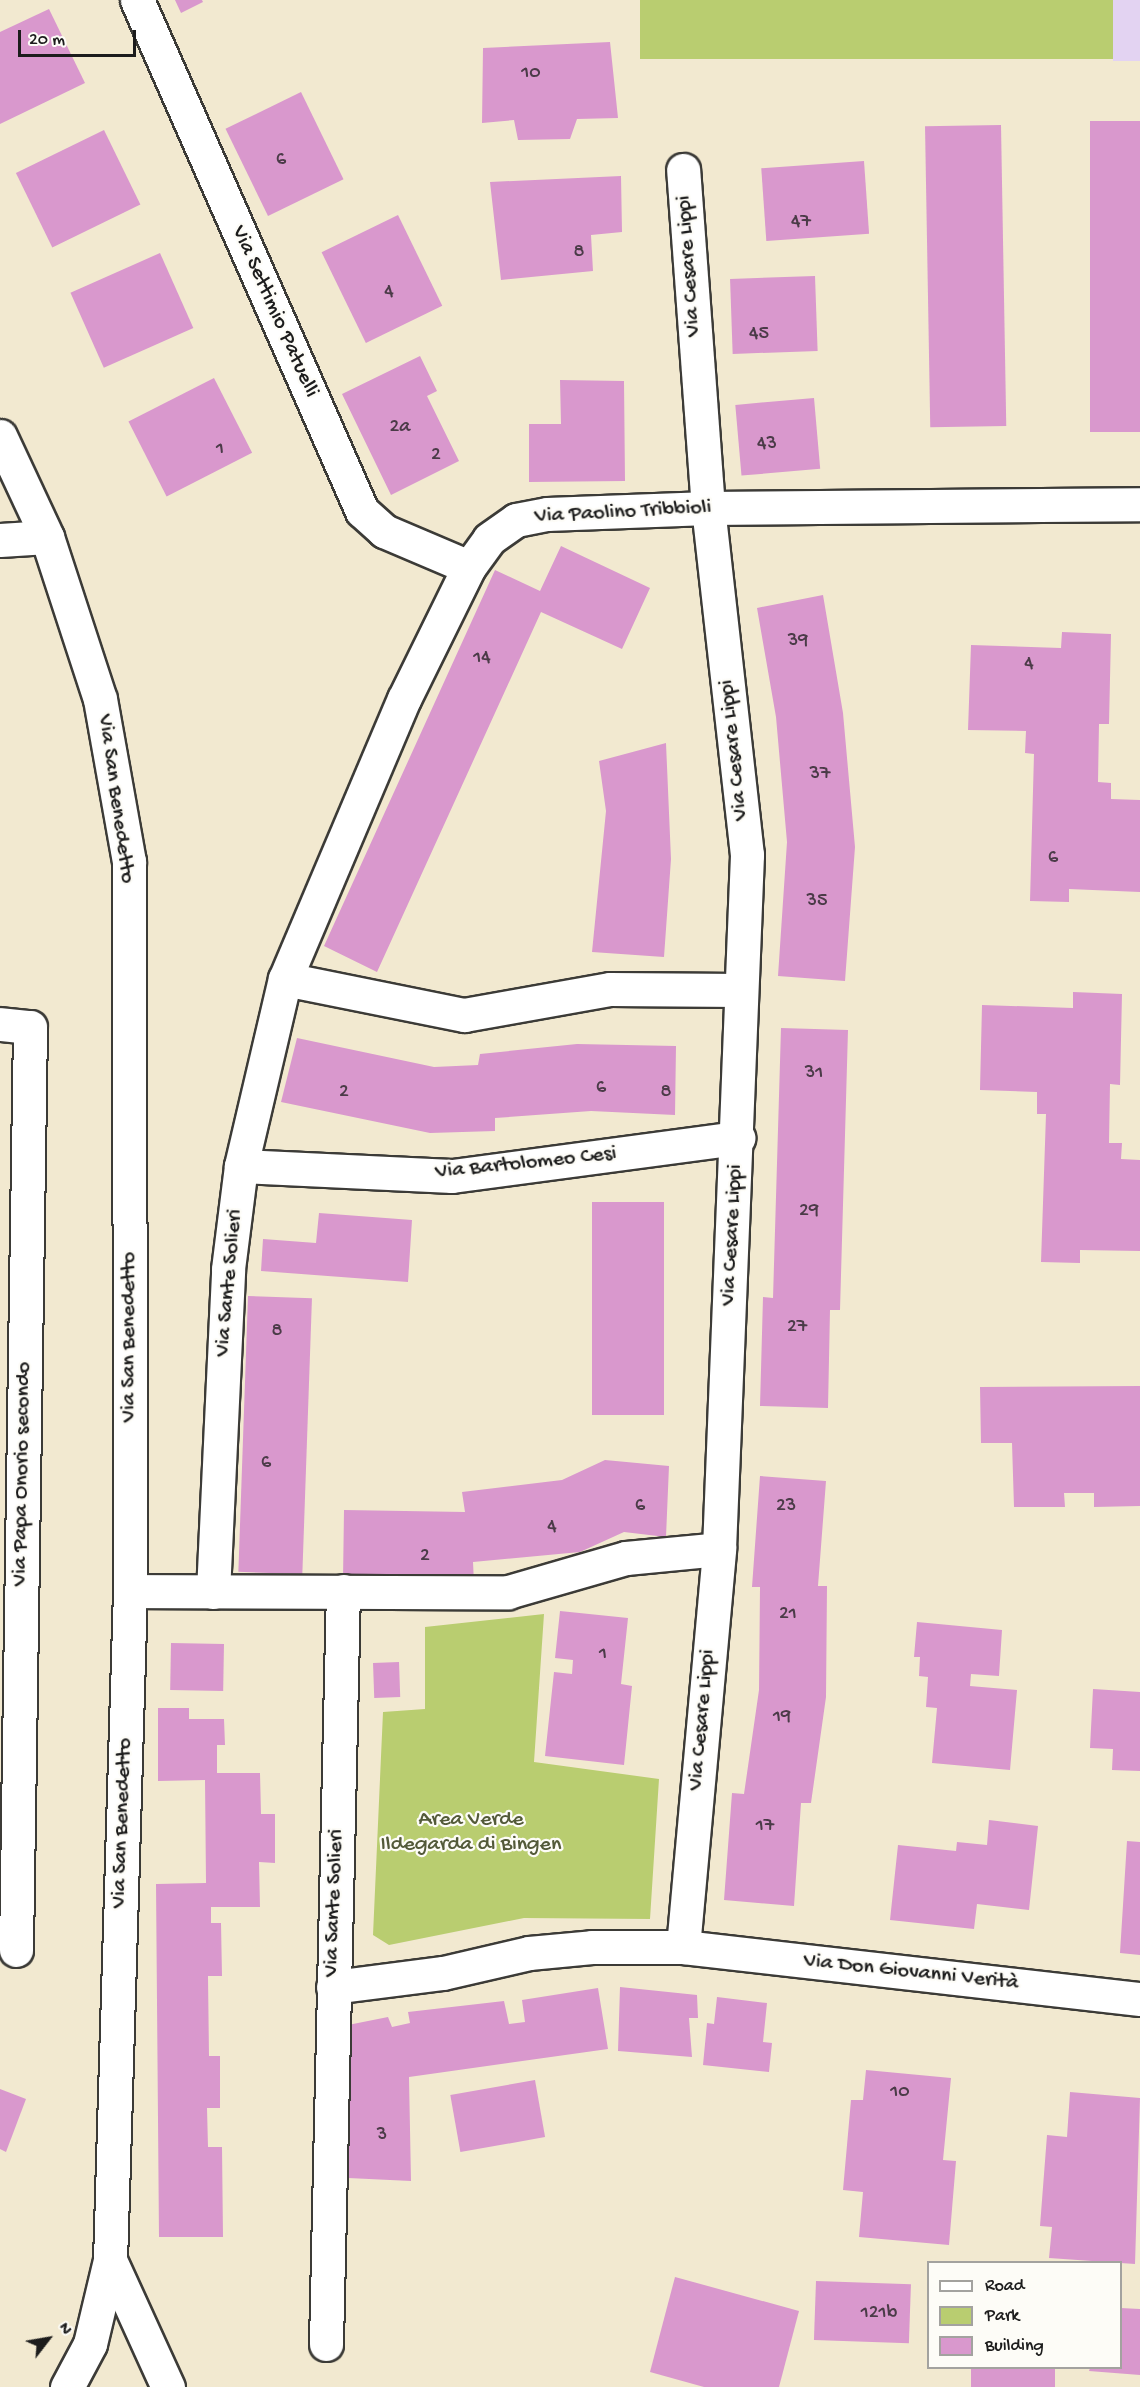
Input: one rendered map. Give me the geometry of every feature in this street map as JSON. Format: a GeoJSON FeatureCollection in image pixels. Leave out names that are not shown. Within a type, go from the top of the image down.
{"type":"FeatureCollection","features":[{"type":"Feature","properties":{"kind":"street","name":"Via Settimio Patuelli"},"geometry":{"type":"LineString","coordinates":[[137,0],[362,511],[384,531],[469,567]]}},
{"type":"Feature","properties":{"kind":"street","name":"Via Cesare Lippi"},"geometry":{"type":"LineString","coordinates":[[682,1947],[719,1549],[738,1138],[747,855],[708,508],[683,170]]}},
{"type":"Feature","properties":{"kind":"street","name":"Via San Benedetto"},"geometry":{"type":"LineString","coordinates":[[0,436],[47,537],[100,699],[129,861],[129,1591],[110,2260],[90,2344],[67,2387]]}},
{"type":"Feature","properties":{"kind":"street","name":"Via Paolino Tribbioli"},"geometry":{"type":"LineString","coordinates":[[285,979],[405,699],[469,567],[489,539],[516,520],[547,514],[708,508],[1140,504]]}},
{"type":"Feature","properties":{"kind":"street"},"geometry":{"type":"LineString","coordinates":[[0,540],[47,537]]}},
{"type":"Feature","properties":{"kind":"street"},"geometry":{"type":"LineString","coordinates":[[285,979],[465,1015],[610,989],[741,990]]}},
{"type":"Feature","properties":{"kind":"street","name":"Via Sante Solieri"},"geometry":{"type":"LineString","coordinates":[[213,1592],[228,1269],[241,1166],[285,979]]}},
{"type":"Feature","properties":{"kind":"street","name":"Via Papa Onorio secondo"},"geometry":{"type":"LineString","coordinates":[[0,1024],[30,1027],[16,1950]]}},
{"type":"Feature","properties":{"kind":"street","name":"Via Bartolomeo Cesi"},"geometry":{"type":"LineString","coordinates":[[241,1166],[452,1176],[738,1138]]}},
{"type":"Feature","properties":{"kind":"street"},"geometry":{"type":"LineString","coordinates":[[129,1591],[508,1592],[626,1558],[719,1549]]}},
{"type":"Feature","properties":{"kind":"street","name":"Via Sante Solieri"},"geometry":{"type":"LineString","coordinates":[[326,2344],[343,1591]]}},
{"type":"Feature","properties":{"kind":"street"},"geometry":{"type":"LineString","coordinates":[[333,1987],[443,1973],[529,1953],[592,1947],[682,1947]]}},
{"type":"Feature","properties":{"kind":"street","name":"Via Don Giovanni Verità"},"geometry":{"type":"LineString","coordinates":[[682,1947],[1140,1999]]}},
{"type":"Feature","properties":{"kind":"street","name":"Via San Benedetto"},"geometry":{"type":"LineString","coordinates":[[110,2260],[168,2387]]}},
{"type":"Feature","properties":{"kind":"shaded area"},"geometry":{"type":"Polygon","coordinates":[[[1113,0],[1140,0],[1140,61],[1113,61],[1113,0]]]}},
{"type":"Feature","properties":{"kind":"green space"},"geometry":{"type":"Polygon","coordinates":[[[640,0],[1113,0],[1113,59],[640,59],[640,0]]]}},
{"type":"Feature","properties":{"kind":"green space","name":"Area Verde Ildegarda di Bingen"},"geometry":{"type":"Polygon","coordinates":[[[544,1614],[534,1762],[659,1779],[650,1919],[524,1918],[389,1945],[373,1935],[383,1712],[425,1709],[425,1627],[544,1614]]]}},
{"type":"Feature","properties":{"kind":"building"},"geometry":{"type":"Polygon","coordinates":[[[175,0],[202,0],[203,2],[181,13],[175,0]]]}},
{"type":"Feature","properties":{"kind":"building"},"geometry":{"type":"Polygon","coordinates":[[[49,9],[85,83],[0,124],[0,32],[49,9]]]}},
{"type":"Feature","properties":{"kind":"building"},"geometry":{"type":"Polygon","coordinates":[[[610,42],[618,118],[577,119],[570,139],[518,140],[514,120],[482,123],[483,48],[610,42]]]}},
{"type":"Feature","properties":{"kind":"building"},"geometry":{"type":"Polygon","coordinates":[[[301,92],[344,179],[268,216],[226,129],[301,92]]]}},
{"type":"Feature","properties":{"kind":"building"},"geometry":{"type":"Polygon","coordinates":[[[1090,121],[1140,121],[1140,432],[1090,432],[1090,121]]]}},
{"type":"Feature","properties":{"kind":"building"},"geometry":{"type":"Polygon","coordinates":[[[1001,125],[1006,426],[930,427],[925,126],[1001,125]]]}},
{"type":"Feature","properties":{"kind":"building"},"geometry":{"type":"Polygon","coordinates":[[[104,130],[140,205],[52,248],[16,173],[104,130]]]}},
{"type":"Feature","properties":{"kind":"building"},"geometry":{"type":"Polygon","coordinates":[[[864,161],[869,234],[766,241],[761,168],[864,161]]]}},
{"type":"Feature","properties":{"kind":"building"},"geometry":{"type":"Polygon","coordinates":[[[621,176],[622,232],[591,235],[593,271],[501,280],[490,182],[621,176]]]}},
{"type":"Feature","properties":{"kind":"building"},"geometry":{"type":"Polygon","coordinates":[[[398,215],[442,306],[366,343],[322,252],[398,215]]]}},
{"type":"Feature","properties":{"kind":"building"},"geometry":{"type":"Polygon","coordinates":[[[160,253],[193,328],[104,368],[70,293],[160,253]]]}},
{"type":"Feature","properties":{"kind":"building"},"geometry":{"type":"Polygon","coordinates":[[[815,276],[818,351],[733,354],[730,279],[815,276]]]}},
{"type":"Feature","properties":{"kind":"building"},"geometry":{"type":"Polygon","coordinates":[[[420,356],[437,391],[427,396],[459,461],[391,495],[342,394],[420,356]]]}},
{"type":"Feature","properties":{"kind":"building"},"geometry":{"type":"Polygon","coordinates":[[[214,378],[252,453],[167,496],[128,422],[214,378]]]}},
{"type":"Feature","properties":{"kind":"building"},"geometry":{"type":"Polygon","coordinates":[[[560,380],[624,381],[625,481],[529,482],[529,424],[561,424],[560,380]]]}},
{"type":"Feature","properties":{"kind":"building"},"geometry":{"type":"Polygon","coordinates":[[[814,398],[820,469],[741,476],[735,405],[814,398]]]}},
{"type":"Feature","properties":{"kind":"building"},"geometry":{"type":"Polygon","coordinates":[[[561,546],[650,588],[622,649],[541,612],[377,972],[324,946],[495,570],[540,591],[561,546]]]}},
{"type":"Feature","properties":{"kind":"building"},"geometry":{"type":"Polygon","coordinates":[[[823,595],[843,713],[855,847],[845,981],[778,976],[787,842],[776,717],[757,608],[823,595]]]}},
{"type":"Feature","properties":{"kind":"building"},"geometry":{"type":"Polygon","coordinates":[[[1062,632],[1111,634],[1109,724],[1099,724],[1098,782],[1111,783],[1111,799],[1140,800],[1140,892],[1069,889],[1069,902],[1030,901],[1034,754],[1025,753],[1026,731],[968,730],[971,645],[1061,648],[1062,632]]]}},
{"type":"Feature","properties":{"kind":"building"},"geometry":{"type":"Polygon","coordinates":[[[666,743],[671,859],[664,957],[592,952],[606,811],[599,761],[666,743]]]}},
{"type":"Feature","properties":{"kind":"building"},"geometry":{"type":"Polygon","coordinates":[[[1073,992],[1122,994],[1120,1085],[1110,1084],[1109,1143],[1122,1143],[1121,1159],[1140,1160],[1140,1251],[1080,1250],[1080,1263],[1041,1262],[1046,1114],[1037,1114],[1037,1092],[980,1090],[982,1005],[1073,1008],[1073,992]]]}},
{"type":"Feature","properties":{"kind":"building"},"geometry":{"type":"Polygon","coordinates":[[[781,1028],[848,1030],[840,1310],[830,1310],[828,1408],[760,1406],[763,1297],[773,1298],[781,1028]]]}},
{"type":"Feature","properties":{"kind":"building"},"geometry":{"type":"Polygon","coordinates":[[[297,1038],[434,1067],[478,1065],[480,1054],[577,1044],[676,1046],[675,1115],[591,1111],[495,1118],[495,1131],[430,1133],[281,1102],[297,1038]]]}},
{"type":"Feature","properties":{"kind":"building"},"geometry":{"type":"Polygon","coordinates":[[[592,1202],[664,1202],[664,1415],[592,1415],[592,1202]]]}},
{"type":"Feature","properties":{"kind":"building"},"geometry":{"type":"Polygon","coordinates":[[[319,1213],[412,1220],[408,1282],[261,1271],[263,1239],[316,1243],[319,1213]]]}},
{"type":"Feature","properties":{"kind":"building"},"geometry":{"type":"Polygon","coordinates":[[[248,1296],[312,1298],[302,1574],[238,1572],[248,1296]]]}},
{"type":"Feature","properties":{"kind":"building"},"geometry":{"type":"Polygon","coordinates":[[[1140,1386],[1140,1506],[1094,1507],[1094,1493],[1064,1493],[1065,1507],[1014,1507],[1012,1443],[981,1443],[980,1387],[1140,1386]]]}},
{"type":"Feature","properties":{"kind":"building"},"geometry":{"type":"Polygon","coordinates":[[[605,1460],[669,1466],[666,1537],[624,1532],[580,1552],[473,1562],[474,1583],[343,1579],[344,1510],[465,1512],[462,1492],[562,1480],[605,1460]]]}},
{"type":"Feature","properties":{"kind":"building"},"geometry":{"type":"Polygon","coordinates":[[[760,1476],[826,1481],[818,1586],[827,1586],[826,1697],[811,1803],[801,1803],[794,1906],[724,1900],[732,1793],[744,1794],[759,1690],[760,1587],[752,1587],[760,1476]]]}},
{"type":"Feature","properties":{"kind":"building"},"geometry":{"type":"Polygon","coordinates":[[[560,1611],[628,1618],[621,1684],[632,1686],[624,1765],[545,1756],[554,1672],[572,1674],[573,1660],[555,1658],[560,1611]]]}},
{"type":"Feature","properties":{"kind":"building"},"geometry":{"type":"Polygon","coordinates":[[[917,1622],[1002,1630],[999,1676],[971,1674],[970,1686],[1017,1690],[1010,1770],[932,1763],[937,1708],[926,1707],[928,1677],[919,1676],[920,1657],[914,1657],[917,1622]]]}},
{"type":"Feature","properties":{"kind":"building"},"geometry":{"type":"Polygon","coordinates":[[[171,1643],[224,1644],[223,1691],[170,1690],[171,1643]]]}},
{"type":"Feature","properties":{"kind":"building"},"geometry":{"type":"Polygon","coordinates":[[[399,1662],[400,1697],[374,1698],[373,1663],[399,1662]]]}},
{"type":"Feature","properties":{"kind":"building"},"geometry":{"type":"Polygon","coordinates":[[[1093,1689],[1140,1692],[1140,1771],[1112,1770],[1113,1749],[1090,1748],[1093,1689]]]}},
{"type":"Feature","properties":{"kind":"building"},"geometry":{"type":"Polygon","coordinates":[[[158,1708],[189,1708],[189,1719],[224,1719],[225,1745],[217,1745],[217,1773],[260,1773],[261,1814],[275,1814],[275,1863],[259,1862],[260,1907],[211,1907],[211,1923],[221,1923],[222,1976],[208,1976],[209,2056],[220,2056],[220,2108],[207,2108],[208,2147],[222,2147],[223,2237],[159,2237],[156,1884],[206,1883],[205,1780],[158,1781],[158,1708]]]}},
{"type":"Feature","properties":{"kind":"building"},"geometry":{"type":"Polygon","coordinates":[[[989,1820],[1038,1826],[1029,1910],[977,1904],[974,1929],[890,1920],[898,1845],[956,1851],[957,1842],[987,1845],[989,1820]]]}},
{"type":"Feature","properties":{"kind":"building"},"geometry":{"type":"Polygon","coordinates":[[[1127,1841],[1140,1842],[1140,1955],[1120,1953],[1127,1841]]]}},
{"type":"Feature","properties":{"kind":"building"},"geometry":{"type":"Polygon","coordinates":[[[620,1987],[697,1995],[698,2018],[689,2018],[692,2057],[618,2051],[620,1987]]]}},
{"type":"Feature","properties":{"kind":"building"},"geometry":{"type":"Polygon","coordinates":[[[598,1988],[608,2049],[409,2077],[411,2181],[348,2178],[348,2025],[388,2017],[392,2027],[410,2023],[408,2012],[504,2001],[509,2024],[525,2022],[522,2000],[598,1988]]]}},
{"type":"Feature","properties":{"kind":"building"},"geometry":{"type":"Polygon","coordinates":[[[717,1997],[767,2003],[763,2042],[772,2043],[769,2072],[703,2065],[707,2023],[714,2024],[717,1997]]]}},
{"type":"Feature","properties":{"kind":"building"},"geometry":{"type":"Polygon","coordinates":[[[866,2070],[951,2078],[943,2160],[956,2161],[949,2245],[859,2237],[863,2192],[843,2190],[851,2100],[863,2100],[866,2070]]]}},
{"type":"Feature","properties":{"kind":"building"},"geometry":{"type":"Polygon","coordinates":[[[535,2080],[545,2137],[460,2152],[450,2095],[535,2080]]]}},
{"type":"Feature","properties":{"kind":"building"},"geometry":{"type":"Polygon","coordinates":[[[0,2089],[26,2099],[6,2152],[0,2149],[0,2089]]]}},
{"type":"Feature","properties":{"kind":"building"},"geometry":{"type":"Polygon","coordinates":[[[1070,2092],[1140,2098],[1135,2264],[1122,2263],[1122,2261],[1049,2258],[1052,2227],[1040,2226],[1047,2135],[1067,2137],[1070,2092]]]}},
{"type":"Feature","properties":{"kind":"building"},"geometry":{"type":"Polygon","coordinates":[[[675,2277],[799,2311],[779,2387],[704,2387],[650,2372],[675,2277]]]}},
{"type":"Feature","properties":{"kind":"building"},"geometry":{"type":"Polygon","coordinates":[[[816,2281],[911,2284],[909,2343],[814,2340],[816,2281]]]}},
{"type":"Feature","properties":{"kind":"building"},"geometry":{"type":"Polygon","coordinates":[[[1122,2308],[1140,2309],[1140,2375],[1089,2371],[1090,2369],[1122,2369],[1122,2308]]]}},
{"type":"Feature","properties":{"kind":"building"},"geometry":{"type":"Polygon","coordinates":[[[971,2369],[1055,2369],[1055,2387],[971,2387],[971,2369]]]}}]}
